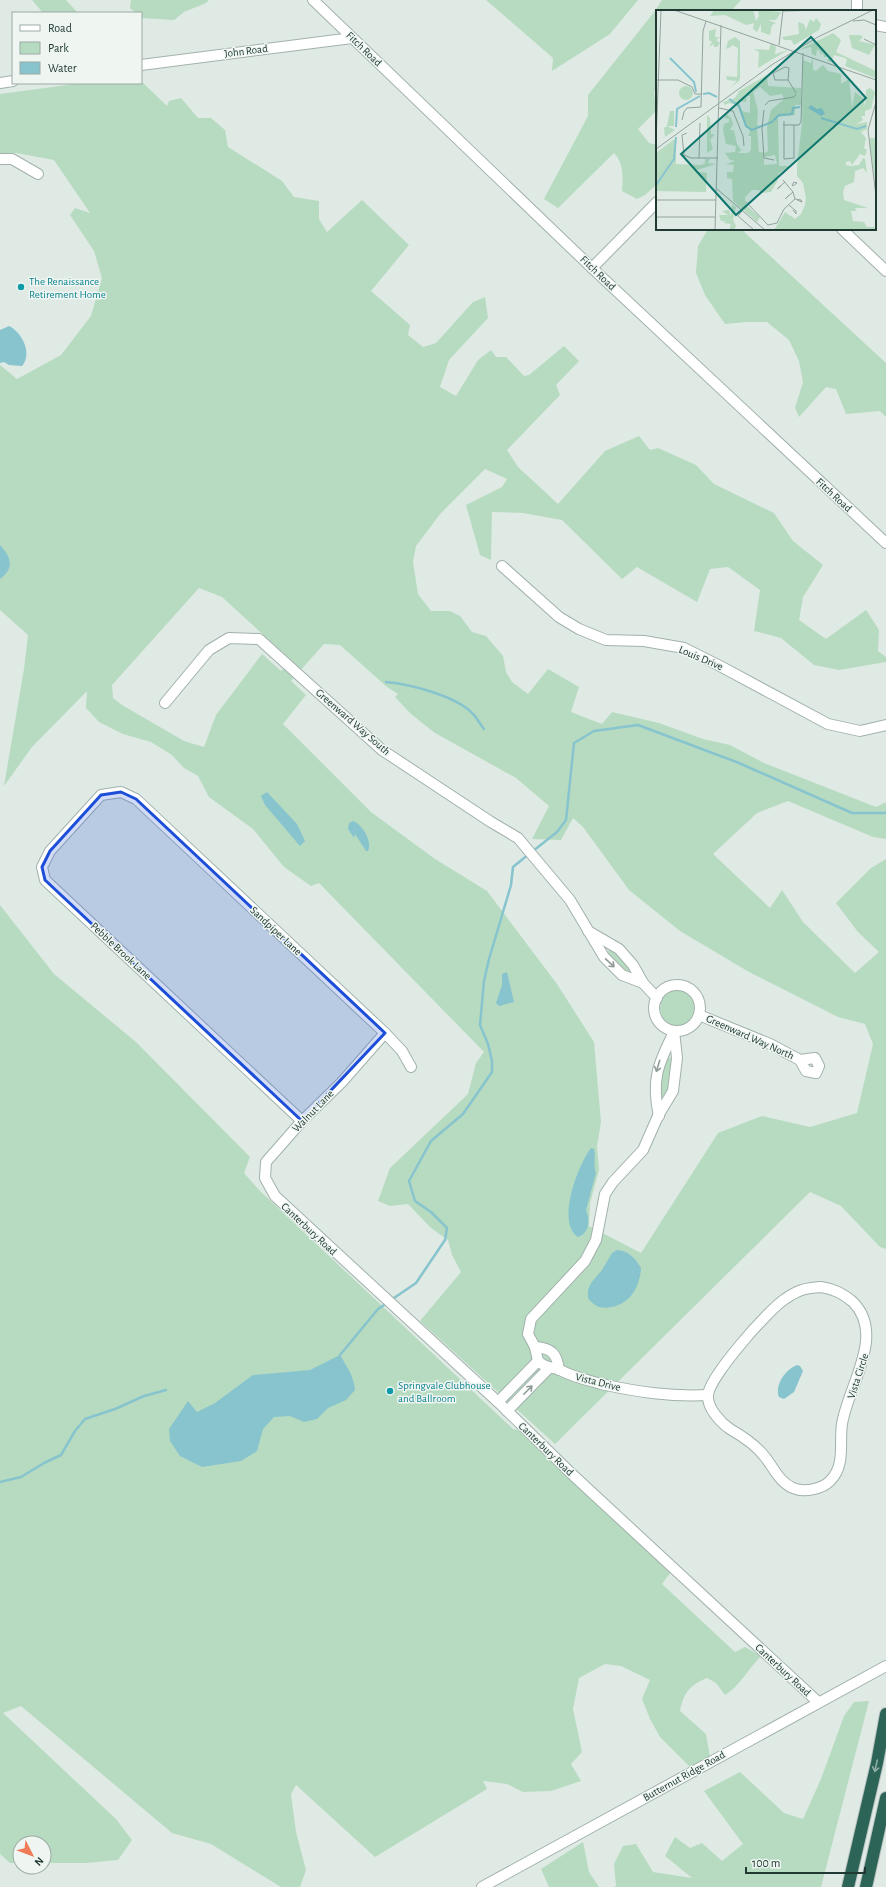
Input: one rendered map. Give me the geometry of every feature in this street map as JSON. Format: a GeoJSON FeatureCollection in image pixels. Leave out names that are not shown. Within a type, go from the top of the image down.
{"type":"FeatureCollection","features":[{"type":"Feature","properties":{"kind":"highway"},"geometry":{"type":"LineString","coordinates":[[848,1887],[877,1763],[886,1714]]}},
{"type":"Feature","properties":{"kind":"highway"},"geometry":{"type":"LineString","coordinates":[[866,1887],[886,1798]]}},
{"type":"Feature","properties":{"kind":"street","name":"Fitch Road"},"geometry":{"type":"LineString","coordinates":[[314,0],[592,268],[886,543]]}},
{"type":"Feature","properties":{"kind":"street"},"geometry":{"type":"LineString","coordinates":[[856,0],[857,10]]}},
{"type":"Feature","properties":{"kind":"street"},"geometry":{"type":"LineString","coordinates":[[876,25],[886,27]]}},
{"type":"Feature","properties":{"kind":"street","name":"John Road"},"geometry":{"type":"LineString","coordinates":[[142,65],[352,38]]}},
{"type":"Feature","properties":{"kind":"street"},"geometry":{"type":"LineString","coordinates":[[0,83],[12,81]]}},
{"type":"Feature","properties":{"kind":"street"},"geometry":{"type":"LineString","coordinates":[[0,159],[12,159],[38,174]]}},
{"type":"Feature","properties":{"kind":"street"},"geometry":{"type":"LineString","coordinates":[[592,268],[656,203]]}},
{"type":"Feature","properties":{"kind":"street"},"geometry":{"type":"LineString","coordinates":[[843,230],[886,271]]}},
{"type":"Feature","properties":{"kind":"street","name":"Louis Drive"},"geometry":{"type":"LineString","coordinates":[[502,566],[559,617],[579,629],[606,640],[644,641],[684,648],[828,724],[860,731],[886,725]]}},
{"type":"Feature","properties":{"kind":"street","name":"Greenward Way South"},"geometry":{"type":"LineString","coordinates":[[165,703],[209,650],[230,638],[259,639],[382,750],[484,818],[518,838],[570,900],[604,957],[622,975],[643,983]]}},
{"type":"Feature","properties":{"kind":"street","name":"Pebble Brook Lane"},"geometry":{"type":"LineString","coordinates":[[136,799],[121,792],[101,795],[50,851],[42,867],[45,880],[302,1121]]}},
{"type":"Feature","properties":{"kind":"street","name":"Sandpiper Lane"},"geometry":{"type":"LineString","coordinates":[[136,799],[385,1033],[402,1050],[411,1067]]}},
{"type":"Feature","properties":{"kind":"street","name":"Greenward Way South"},"geometry":{"type":"LineString","coordinates":[[588,931],[619,949],[633,965],[643,983],[656,998]]}},
{"type":"Feature","properties":{"kind":"street","name":"Greenward Way North"},"geometry":{"type":"LineString","coordinates":[[656,998],[667,987],[682,986],[689,988],[698,1000],[699,1014],[695,1022],[689,1027],[674,1031]]}},
{"type":"Feature","properties":{"kind":"street"},"geometry":{"type":"LineString","coordinates":[[656,998],[654,1012],[657,1019],[667,1029],[674,1031]]}},
{"type":"Feature","properties":{"kind":"street","name":"Greenward Way North"},"geometry":{"type":"LineString","coordinates":[[699,1014],[770,1044],[800,1060]]}},
{"type":"Feature","properties":{"kind":"street"},"geometry":{"type":"LineString","coordinates":[[507,1411],[548,1368],[538,1361],[535,1347],[528,1334],[531,1320],[584,1261],[596,1240],[605,1194],[613,1182],[643,1150],[673,1091],[676,1058],[674,1031]]}},
{"type":"Feature","properties":{"kind":"street"},"geometry":{"type":"LineString","coordinates":[[659,1116],[654,1096],[656,1075],[662,1055],[674,1031]]}},
{"type":"Feature","properties":{"kind":"street","name":"Walnut Lane"},"geometry":{"type":"LineString","coordinates":[[275,1196],[265,1178],[266,1162],[302,1121],[342,1082],[385,1033]]}},
{"type":"Feature","properties":{"kind":"street","name":"Canterbury Road"},"geometry":{"type":"LineString","coordinates":[[275,1196],[378,1294],[498,1402],[579,1482],[818,1702]]}},
{"type":"Feature","properties":{"kind":"street","name":"Vista Circle"},"geometry":{"type":"LineString","coordinates":[[821,1287],[834,1289],[858,1307],[867,1325],[868,1342],[842,1424],[839,1467],[830,1481],[821,1488],[807,1490],[793,1488],[777,1476],[766,1458],[754,1445],[724,1425],[713,1411],[708,1395],[714,1379],[754,1329],[783,1300],[803,1288],[821,1287]]}},
{"type":"Feature","properties":{"kind":"street"},"geometry":{"type":"LineString","coordinates":[[535,1347],[545,1348],[554,1352],[558,1358],[559,1370]]}},
{"type":"Feature","properties":{"kind":"street"},"geometry":{"type":"LineString","coordinates":[[498,1402],[538,1361]]}},
{"type":"Feature","properties":{"kind":"street","name":"Vista Drive"},"geometry":{"type":"LineString","coordinates":[[548,1368],[559,1370],[564,1374],[586,1380],[652,1394],[680,1397],[708,1395]]}},
{"type":"Feature","properties":{"kind":"street","name":"Butternut Ridge Road"},"geometry":{"type":"LineString","coordinates":[[482,1887],[886,1666]]}},
{"type":"Feature","properties":{"kind":"highlighted area"},"geometry":{"type":"Polygon","coordinates":[[[121,792],[136,799],[385,1033],[302,1121],[45,880],[42,867],[50,851],[101,795],[121,792]]]}},
{"type":"Feature","properties":{"kind":"green space"},"geometry":{"type":"Polygon","coordinates":[[[32,0],[66,0],[77,12],[42,12],[32,0]]]}},
{"type":"Feature","properties":{"kind":"green space"},"geometry":{"type":"Polygon","coordinates":[[[131,0],[209,0],[206,3],[184,12],[174,20],[142,18],[142,12],[135,12],[130,8],[131,0]]]}},
{"type":"Feature","properties":{"kind":"green space"},"geometry":{"type":"Polygon","coordinates":[[[486,0],[638,0],[610,34],[552,71],[553,58],[486,0]]]}},
{"type":"Feature","properties":{"kind":"green space"},"geometry":{"type":"Polygon","coordinates":[[[662,0],[741,0],[732,10],[656,10],[656,89],[654,92],[656,111],[638,129],[649,143],[656,145],[656,185],[645,195],[637,199],[622,191],[623,176],[620,161],[614,153],[558,208],[544,199],[588,116],[588,95],[655,11],[662,0]]]}},
{"type":"Feature","properties":{"kind":"green space"},"geometry":{"type":"Polygon","coordinates":[[[142,82],[167,106],[169,101],[181,98],[198,118],[211,118],[225,130],[228,147],[282,181],[294,197],[319,201],[319,219],[327,232],[362,200],[409,245],[371,291],[410,325],[408,335],[423,347],[436,343],[473,302],[485,297],[488,318],[449,360],[440,387],[456,396],[478,360],[491,350],[496,357],[506,357],[524,376],[529,375],[564,346],[579,361],[556,385],[560,395],[507,450],[518,467],[558,504],[605,451],[639,436],[650,450],[658,448],[696,465],[714,484],[774,513],[793,541],[823,565],[803,597],[799,620],[826,639],[866,610],[879,630],[878,651],[886,657],[886,662],[839,670],[814,665],[781,638],[754,631],[760,590],[728,567],[710,569],[697,602],[637,567],[622,579],[562,520],[523,513],[492,512],[491,560],[480,555],[466,505],[502,487],[507,479],[485,469],[441,513],[416,546],[413,562],[418,594],[431,611],[450,611],[460,616],[472,632],[486,636],[503,656],[506,672],[512,682],[528,694],[548,669],[579,687],[571,712],[602,724],[612,712],[659,723],[703,739],[730,745],[764,763],[876,807],[886,802],[886,839],[873,837],[788,801],[757,813],[713,854],[770,908],[782,890],[803,922],[855,973],[879,952],[858,932],[836,903],[871,868],[886,859],[886,1249],[880,1247],[841,1206],[810,1192],[555,1444],[420,1321],[461,1272],[452,1255],[448,1240],[431,1228],[408,1204],[390,1206],[378,1201],[390,1168],[468,1094],[476,1063],[484,1052],[319,883],[311,886],[284,867],[253,829],[209,797],[198,776],[184,768],[172,755],[151,742],[123,734],[99,722],[86,708],[87,691],[32,747],[4,786],[24,669],[28,635],[0,610],[0,365],[17,379],[61,355],[91,316],[102,278],[94,251],[70,215],[75,208],[90,213],[54,160],[16,153],[0,155],[0,94],[75,84],[142,84],[142,82]],[[199,588],[112,685],[113,698],[122,705],[184,741],[204,747],[216,715],[262,654],[281,671],[292,661],[222,597],[199,588]],[[324,644],[291,681],[306,695],[283,724],[371,812],[435,859],[487,891],[557,984],[594,1042],[601,1122],[597,1146],[599,1170],[590,1203],[589,1226],[641,1253],[718,1133],[762,1116],[810,1127],[857,1113],[873,1044],[865,1024],[838,1017],[749,972],[680,931],[629,890],[583,827],[573,818],[561,840],[532,839],[549,806],[516,778],[435,733],[411,714],[395,697],[398,694],[387,687],[340,645],[324,644]]]}},
{"type":"Feature","properties":{"kind":"green space"},"geometry":{"type":"Polygon","coordinates":[[[707,230],[742,230],[886,363],[886,417],[880,411],[846,414],[836,389],[826,387],[799,417],[795,408],[803,382],[799,361],[789,340],[767,322],[725,324],[705,295],[696,273],[698,246],[707,230]]]}},
{"type":"Feature","properties":{"kind":"green space"},"geometry":{"type":"Polygon","coordinates":[[[0,905],[54,974],[136,1042],[250,1157],[244,1173],[261,1192],[513,1429],[519,1430],[671,1572],[662,1584],[735,1652],[745,1647],[761,1656],[730,1692],[725,1695],[716,1683],[707,1678],[696,1683],[686,1694],[680,1711],[706,1734],[710,1757],[691,1768],[660,1737],[650,1719],[642,1699],[650,1680],[621,1666],[605,1664],[579,1678],[573,1709],[582,1752],[571,1764],[581,1781],[551,1791],[523,1792],[507,1784],[483,1781],[487,1789],[375,1857],[296,1785],[291,1794],[296,1832],[306,1870],[300,1887],[281,1887],[211,1844],[172,1833],[21,1706],[3,1713],[116,1819],[132,1840],[118,1860],[86,1863],[52,1863],[52,1835],[12,1835],[12,1863],[0,1854],[0,905]]]}},
{"type":"Feature","properties":{"kind":"green space"},"geometry":{"type":"Polygon","coordinates":[[[612,948],[634,970],[632,977],[607,955],[607,952],[612,948]]]}},
{"type":"Feature","properties":{"kind":"green space"},"geometry":{"type":"Polygon","coordinates":[[[682,990],[691,995],[695,1001],[695,1015],[691,1021],[682,1026],[674,1026],[665,1021],[661,1015],[660,1004],[665,995],[671,991],[682,990]]]}},
{"type":"Feature","properties":{"kind":"green space"},"geometry":{"type":"Polygon","coordinates":[[[667,1057],[672,1058],[670,1088],[662,1105],[658,1084],[667,1057]]]}},
{"type":"Feature","properties":{"kind":"green space"},"geometry":{"type":"Polygon","coordinates":[[[869,1701],[821,1887],[613,1887],[616,1886],[614,1864],[623,1846],[636,1844],[653,1872],[692,1878],[665,1856],[675,1837],[690,1848],[702,1843],[722,1861],[743,1844],[704,1791],[740,1772],[784,1813],[803,1819],[821,1779],[844,1716],[854,1702],[869,1701]]]}},
{"type":"Feature","properties":{"kind":"green space"},"geometry":{"type":"Polygon","coordinates":[[[583,1842],[589,1872],[599,1887],[549,1887],[541,1869],[583,1842]]]}},
{"type":"Feature","properties":{"kind":"water"},"geometry":{"type":"Polygon","coordinates":[[[9,326],[22,338],[26,350],[25,361],[22,366],[9,365],[4,362],[0,363],[0,330],[9,326]]]}},
{"type":"Feature","properties":{"kind":"water"},"geometry":{"type":"Polygon","coordinates":[[[0,545],[7,554],[10,562],[8,571],[0,579],[0,545]]]}},
{"type":"Feature","properties":{"kind":"water"},"geometry":{"type":"Polygon","coordinates":[[[267,792],[297,824],[305,841],[300,846],[265,805],[261,796],[267,792]]]}},
{"type":"Feature","properties":{"kind":"water"},"geometry":{"type":"Polygon","coordinates":[[[353,821],[363,829],[368,838],[368,851],[366,851],[355,834],[354,838],[348,829],[349,823],[353,821]]]}},
{"type":"Feature","properties":{"kind":"water"},"geometry":{"type":"Polygon","coordinates":[[[507,972],[514,1002],[499,1006],[496,1003],[502,985],[502,974],[507,972]]]}},
{"type":"Feature","properties":{"kind":"water"},"geometry":{"type":"Polygon","coordinates":[[[591,1148],[594,1149],[596,1173],[586,1210],[588,1226],[585,1232],[578,1237],[572,1230],[569,1219],[571,1193],[580,1167],[591,1148]]]}},
{"type":"Feature","properties":{"kind":"water"},"geometry":{"type":"Polygon","coordinates":[[[617,1250],[628,1253],[639,1264],[641,1268],[639,1281],[633,1293],[624,1302],[612,1307],[598,1307],[588,1298],[588,1290],[591,1283],[602,1270],[612,1253],[617,1250]]]}},
{"type":"Feature","properties":{"kind":"water"},"geometry":{"type":"Polygon","coordinates":[[[340,1355],[348,1368],[355,1390],[346,1400],[328,1408],[317,1419],[304,1422],[290,1416],[274,1417],[263,1429],[257,1451],[241,1461],[202,1467],[180,1456],[170,1441],[169,1429],[188,1401],[197,1412],[215,1403],[253,1375],[310,1370],[340,1355]]]}},
{"type":"Feature","properties":{"kind":"water"},"geometry":{"type":"Polygon","coordinates":[[[797,1365],[800,1366],[803,1371],[794,1392],[784,1399],[779,1397],[778,1388],[782,1378],[789,1370],[797,1365]]]}},
{"type":"Feature","properties":{"kind":"waterway"},"geometry":{"type":"LineString","coordinates":[[386,682],[407,685],[445,696],[466,708],[476,717],[484,729]]}},
{"type":"Feature","properties":{"kind":"waterway"},"geometry":{"type":"LineString","coordinates":[[533,851],[557,832],[566,820],[574,743],[594,731],[638,725],[739,763],[852,813],[886,813]]}},
{"type":"Feature","properties":{"kind":"waterway"},"geometry":{"type":"LineString","coordinates":[[391,1300],[416,1283],[445,1240],[447,1228],[431,1212],[415,1201],[409,1181],[431,1141],[463,1114],[492,1072],[492,1061],[488,1044],[480,1025],[484,981],[511,885],[513,867],[529,854]]}},
{"type":"Feature","properties":{"kind":"waterway"},"geometry":{"type":"LineString","coordinates":[[340,1355],[378,1309],[387,1303]]}},
{"type":"Feature","properties":{"kind":"waterway"},"geometry":{"type":"LineString","coordinates":[[0,1482],[21,1477],[61,1455],[75,1431],[85,1419],[115,1409],[144,1396],[166,1390]]}},
{"type":"Feature","properties":{"kind":"place","name":"The Renaissance Retirement Home"},"geometry":{"type":"Point","coordinates":[21,287]}},
{"type":"Feature","properties":{"kind":"place","name":"Springvale Clubhouse and Ballroom"},"geometry":{"type":"Point","coordinates":[390,1391]}}]}
